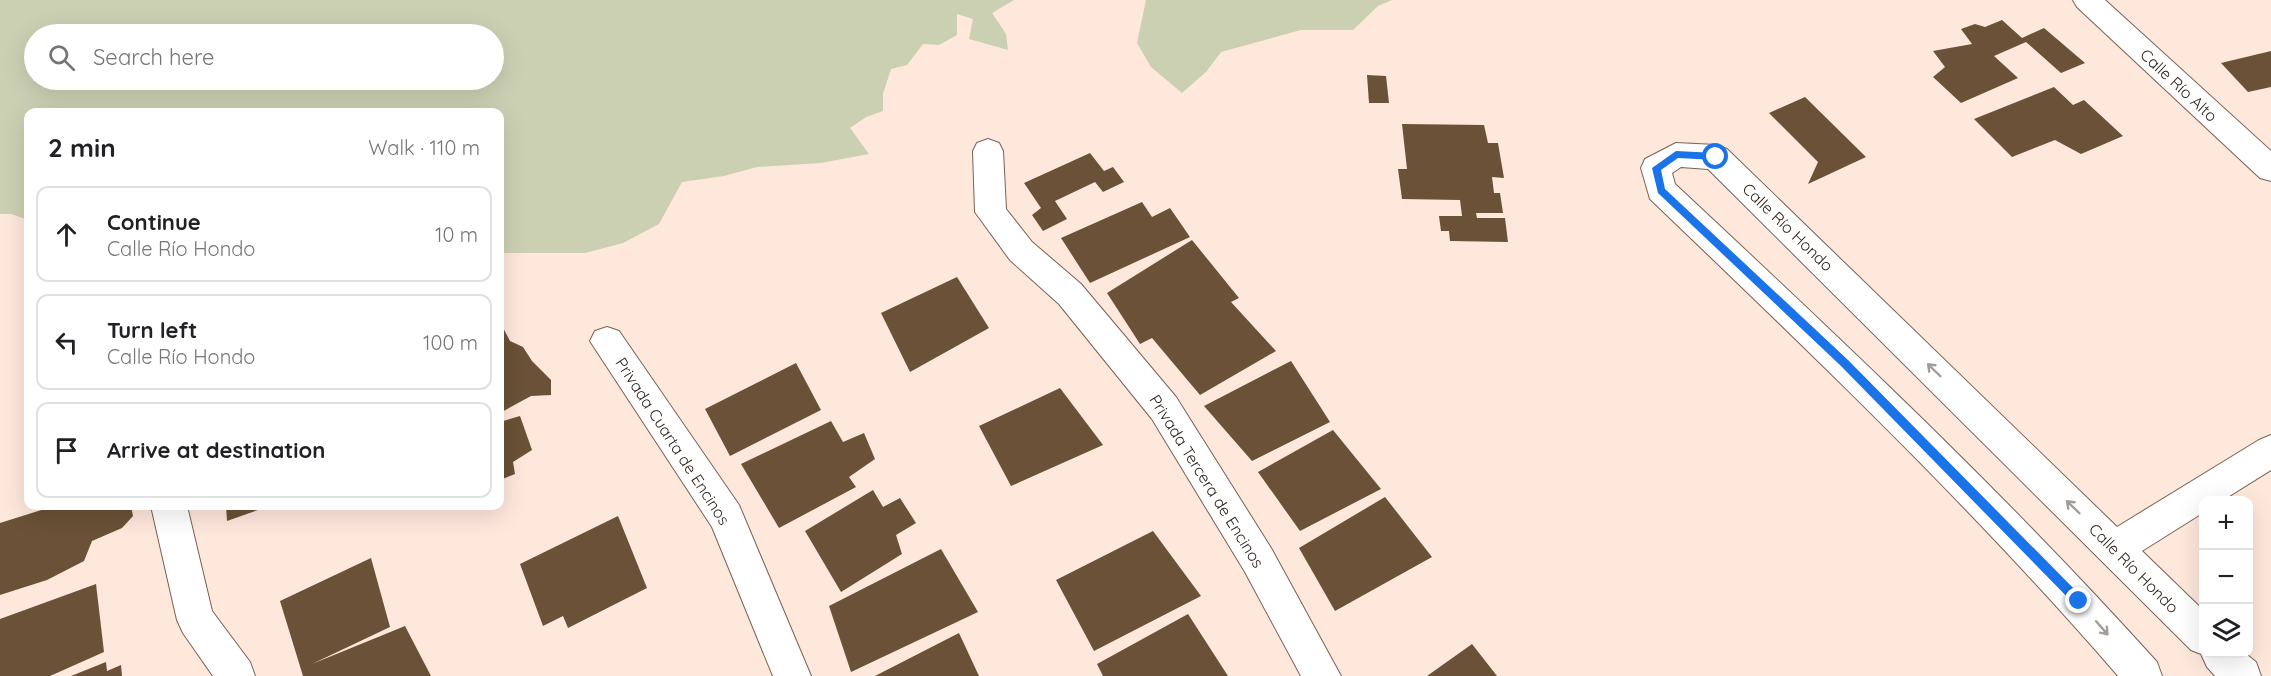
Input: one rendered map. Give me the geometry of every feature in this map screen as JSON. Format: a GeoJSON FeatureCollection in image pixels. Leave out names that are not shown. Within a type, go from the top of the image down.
{"type":"FeatureCollection","features":[{"type":"Feature","properties":{"kind":"street","name":"Calle Río Alto"},"geometry":{"type":"LineString","coordinates":[[2087,0],[2271,169]]}},
{"type":"Feature","properties":{"kind":"street","name":"Privada Tercera de Encinos"},"geometry":{"type":"LineString","coordinates":[[988,152],[991,212],[1021,251],[1070,294],[1164,408],[1258,560],[1322,676]]}},
{"type":"Feature","properties":{"kind":"street","name":"Calle Río Hondo"},"geometry":{"type":"LineString","coordinates":[[2143,676],[2079,601],[1852,371],[1661,190],[1656,168],[1676,154],[1716,157],[2199,632]]}},
{"type":"Feature","properties":{"kind":"street","name":"Privada Cuarta de Encinos"},"geometry":{"type":"LineString","coordinates":[[607,341],[726,518],[792,676]]}},
{"type":"Feature","properties":{"kind":"street"},"geometry":{"type":"LineString","coordinates":[[2115,548],[2271,451]]}},
{"type":"Feature","properties":{"kind":"street"},"geometry":{"type":"LineString","coordinates":[[170,510],[196,620],[236,676]]}},
{"type":"Feature","properties":{"kind":"street"},"geometry":{"type":"LineString","coordinates":[[2224,658],[2242,676]]}},
{"type":"Feature","properties":{"kind":"green space"},"geometry":{"type":"Polygon","coordinates":[[[0,0],[1014,0],[992,13],[1006,34],[1008,50],[969,39],[973,19],[957,14],[957,35],[939,45],[923,44],[907,65],[891,69],[883,94],[883,111],[866,117],[850,128],[869,154],[821,163],[757,167],[724,176],[682,182],[659,224],[623,243],[585,253],[504,253],[504,108],[24,108],[24,219],[11,214],[0,214],[0,0]]]}},
{"type":"Feature","properties":{"kind":"green space"},"geometry":{"type":"Polygon","coordinates":[[[1146,0],[1392,0],[1378,6],[1353,30],[1301,30],[1221,52],[1206,72],[1182,93],[1151,67],[1137,43],[1146,0]]]}},
{"type":"Feature","properties":{"kind":"building"},"geometry":{"type":"Polygon","coordinates":[[[2002,20],[2022,38],[2044,28],[2085,63],[2061,73],[2026,42],[1994,56],[2018,78],[1961,103],[1933,77],[1945,67],[1933,51],[1972,44],[1961,29],[1975,24],[1985,27],[2002,20]]]}},
{"type":"Feature","properties":{"kind":"building"},"geometry":{"type":"Polygon","coordinates":[[[2271,51],[2271,87],[2248,92],[2221,63],[2271,51]]]}},
{"type":"Feature","properties":{"kind":"building"},"geometry":{"type":"Polygon","coordinates":[[[1367,75],[1386,76],[1389,103],[1369,103],[1367,75]]]}},
{"type":"Feature","properties":{"kind":"building"},"geometry":{"type":"Polygon","coordinates":[[[2054,87],[2073,105],[2084,100],[2123,136],[2081,154],[2055,140],[2012,157],[1974,119],[2054,87]]]}},
{"type":"Feature","properties":{"kind":"building"},"geometry":{"type":"Polygon","coordinates":[[[1805,97],[1866,157],[1808,184],[1818,162],[1769,113],[1805,97]]]}},
{"type":"Feature","properties":{"kind":"building"},"geometry":{"type":"Polygon","coordinates":[[[1402,124],[1484,125],[1488,143],[1498,143],[1504,178],[1492,177],[1494,193],[1500,193],[1503,213],[1476,213],[1477,218],[1505,218],[1508,242],[1450,241],[1449,231],[1441,231],[1439,216],[1462,216],[1460,200],[1402,199],[1398,169],[1407,169],[1402,124]]]}},
{"type":"Feature","properties":{"kind":"building"},"geometry":{"type":"Polygon","coordinates":[[[1090,153],[1104,171],[1113,167],[1124,182],[1103,192],[1095,182],[1055,201],[1067,219],[1043,231],[1032,215],[1041,208],[1024,183],[1090,153]]]}},
{"type":"Feature","properties":{"kind":"building"},"geometry":{"type":"Polygon","coordinates":[[[1142,202],[1152,217],[1170,208],[1190,237],[1090,283],[1061,238],[1142,202]]]}},
{"type":"Feature","properties":{"kind":"building"},"geometry":{"type":"Polygon","coordinates":[[[1192,240],[1239,298],[1231,302],[1276,351],[1200,395],[1152,338],[1140,344],[1107,293],[1192,240]]]}},
{"type":"Feature","properties":{"kind":"building"},"geometry":{"type":"Polygon","coordinates":[[[957,277],[989,328],[910,372],[881,313],[957,277]]]}},
{"type":"Feature","properties":{"kind":"building"},"geometry":{"type":"Polygon","coordinates":[[[504,330],[510,341],[523,347],[532,361],[551,380],[551,395],[531,396],[504,411],[504,330]]]}},
{"type":"Feature","properties":{"kind":"building"},"geometry":{"type":"Polygon","coordinates":[[[1291,361],[1330,422],[1252,461],[1204,406],[1291,361]]]}},
{"type":"Feature","properties":{"kind":"building"},"geometry":{"type":"Polygon","coordinates":[[[796,363],[821,410],[730,456],[705,409],[796,363]]]}},
{"type":"Feature","properties":{"kind":"building"},"geometry":{"type":"Polygon","coordinates":[[[1060,388],[1103,445],[1011,486],[979,426],[1060,388]]]}},
{"type":"Feature","properties":{"kind":"building"},"geometry":{"type":"Polygon","coordinates":[[[520,416],[532,450],[513,462],[515,474],[504,478],[504,421],[520,416]]]}},
{"type":"Feature","properties":{"kind":"building"},"geometry":{"type":"Polygon","coordinates":[[[831,421],[843,442],[864,433],[875,459],[849,477],[856,487],[779,528],[741,464],[831,421]]]}},
{"type":"Feature","properties":{"kind":"building"},"geometry":{"type":"Polygon","coordinates":[[[1333,430],[1381,489],[1300,531],[1258,472],[1333,430]]]}},
{"type":"Feature","properties":{"kind":"building"},"geometry":{"type":"Polygon","coordinates":[[[873,490],[883,507],[900,498],[916,523],[896,535],[902,554],[841,592],[805,531],[873,490]]]}},
{"type":"Feature","properties":{"kind":"building"},"geometry":{"type":"Polygon","coordinates":[[[1385,497],[1432,557],[1335,611],[1299,548],[1385,497]]]}},
{"type":"Feature","properties":{"kind":"building"},"geometry":{"type":"Polygon","coordinates":[[[41,510],[132,510],[133,516],[122,528],[92,541],[84,561],[47,580],[0,595],[0,523],[41,510]]]}},
{"type":"Feature","properties":{"kind":"building"},"geometry":{"type":"Polygon","coordinates":[[[226,510],[258,510],[227,521],[226,510]]]}},
{"type":"Feature","properties":{"kind":"building"},"geometry":{"type":"Polygon","coordinates":[[[618,516],[647,588],[568,628],[563,616],[543,626],[520,564],[618,516]]]}},
{"type":"Feature","properties":{"kind":"building"},"geometry":{"type":"Polygon","coordinates":[[[1153,531],[1201,596],[1094,651],[1056,580],[1153,531]]]}},
{"type":"Feature","properties":{"kind":"building"},"geometry":{"type":"Polygon","coordinates":[[[941,549],[978,612],[851,672],[829,606],[941,549]]]}},
{"type":"Feature","properties":{"kind":"building"},"geometry":{"type":"Polygon","coordinates":[[[371,558],[390,627],[312,664],[405,626],[431,676],[303,676],[280,601],[371,558]]]}},
{"type":"Feature","properties":{"kind":"building"},"geometry":{"type":"Polygon","coordinates":[[[96,584],[104,652],[50,676],[0,676],[0,619],[96,584]]]}},
{"type":"Feature","properties":{"kind":"building"},"geometry":{"type":"Polygon","coordinates":[[[1188,614],[1228,676],[1103,676],[1097,664],[1188,614]]]}},
{"type":"Feature","properties":{"kind":"building"},"geometry":{"type":"Polygon","coordinates":[[[959,633],[979,676],[875,676],[959,633]]]}},
{"type":"Feature","properties":{"kind":"building"},"geometry":{"type":"Polygon","coordinates":[[[1472,644],[1497,676],[1427,676],[1472,644]]]}},
{"type":"Feature","properties":{"kind":"building"},"geometry":{"type":"Polygon","coordinates":[[[106,662],[107,671],[121,665],[122,676],[71,676],[106,662]]]}},
{"type":"Feature","properties":{"kind":"route"},"geometry":{"type":"LineString","coordinates":[[1716,157],[1676,154],[1656,168],[1661,190],[1844,363],[2079,601]]}}]}
